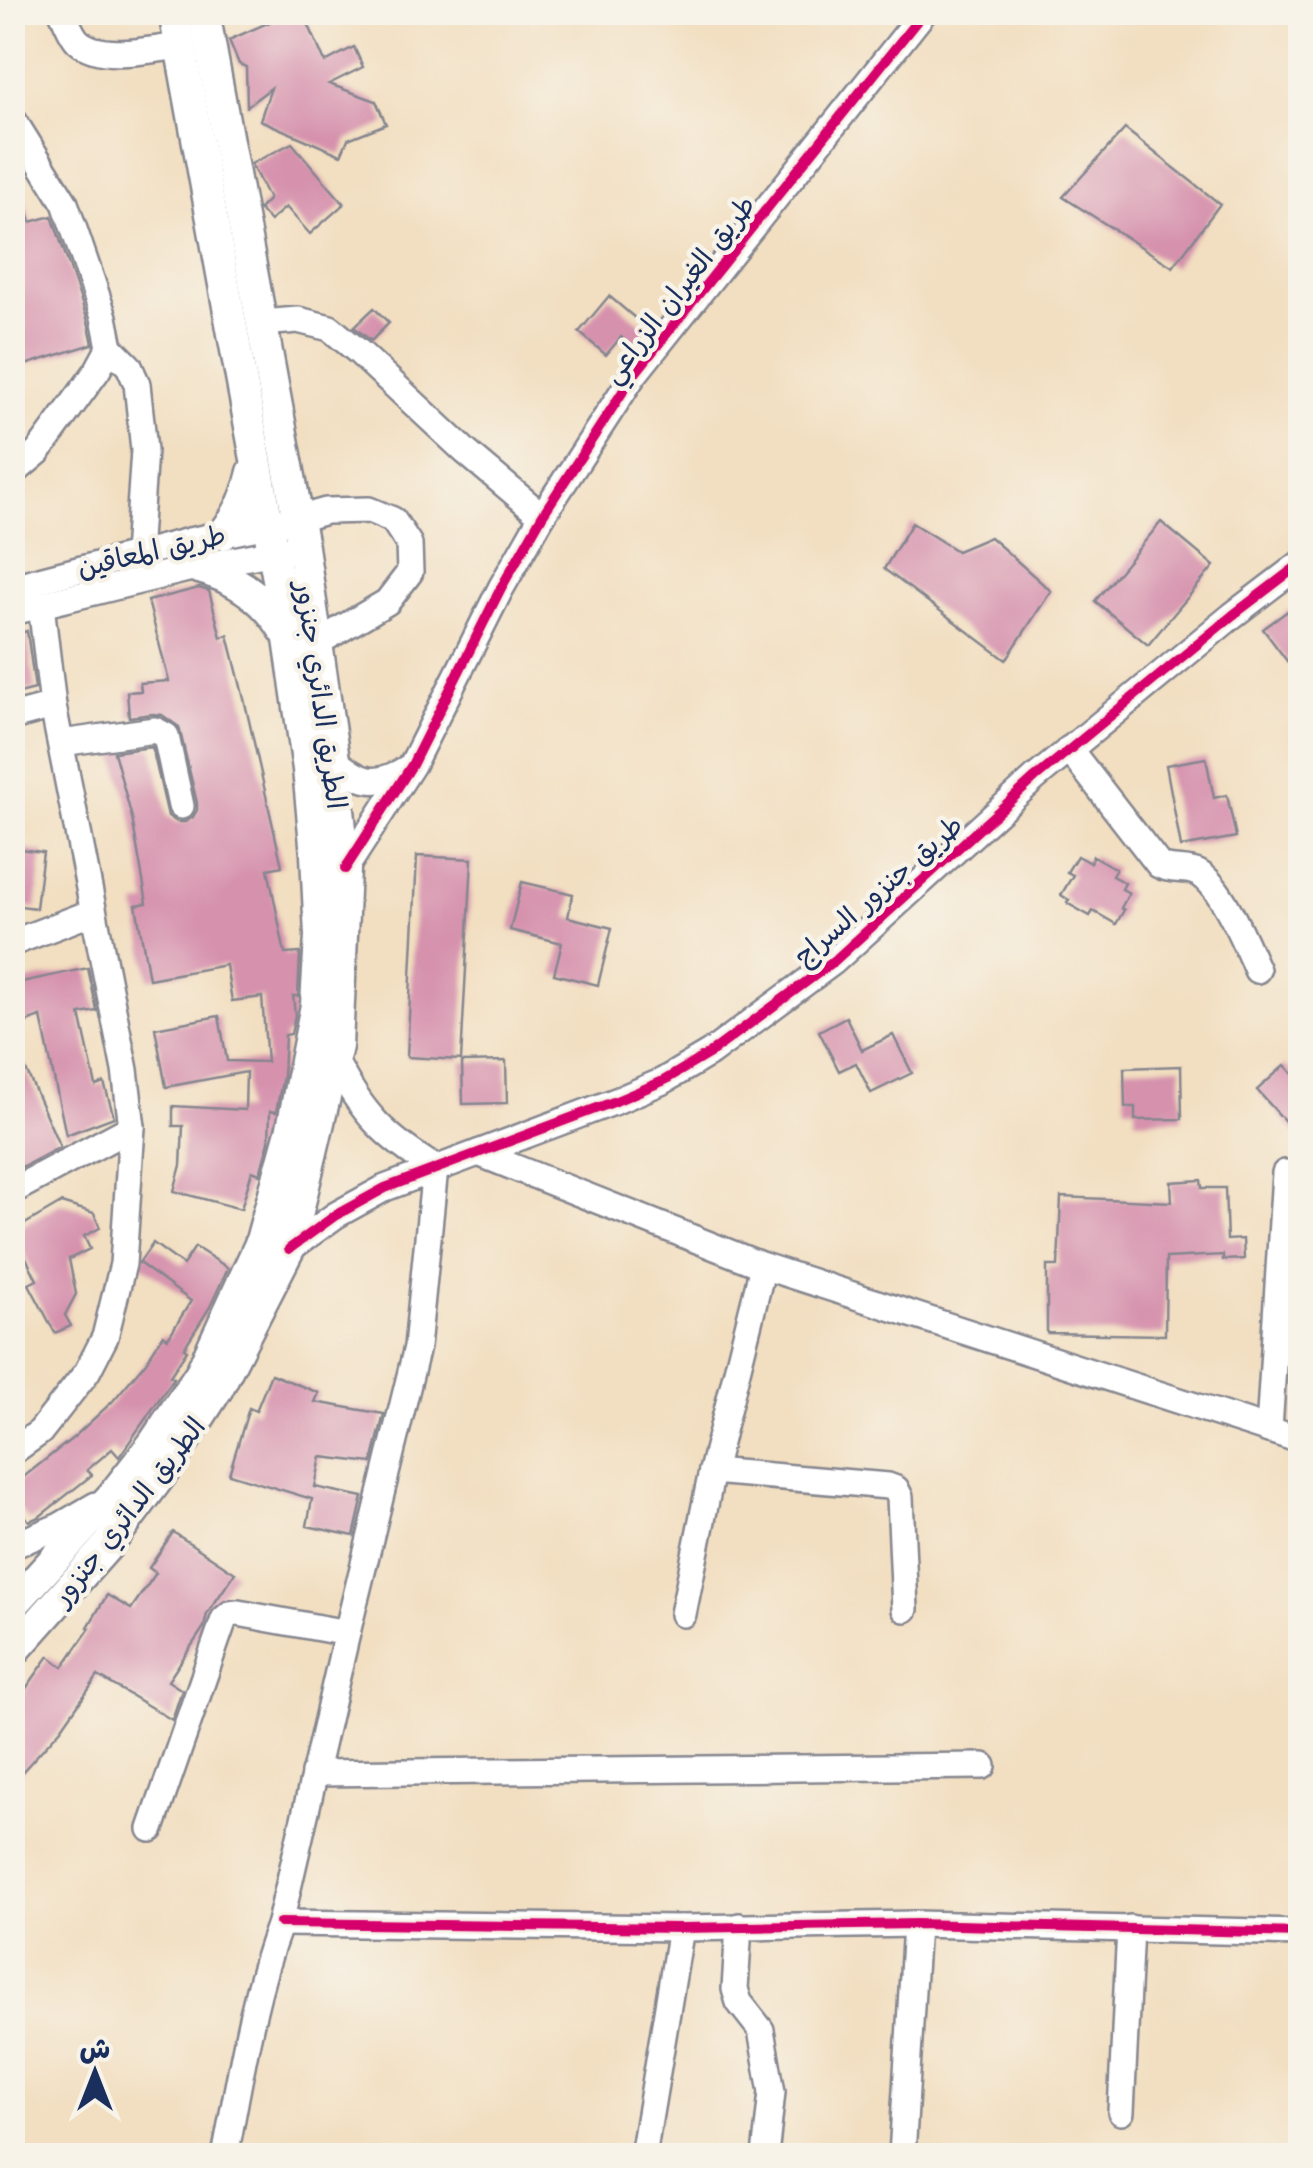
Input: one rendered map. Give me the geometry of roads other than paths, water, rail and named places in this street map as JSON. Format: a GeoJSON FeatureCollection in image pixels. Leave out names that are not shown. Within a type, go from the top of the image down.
{"type":"FeatureCollection","features":[{"type":"Feature","properties":{"kind":"main road","name":"الطريق الدائري جنزور"},"geometry":{"type":"LineString","coordinates":[[12,1653],[108,1544],[170,1463],[218,1388],[289,1249],[335,1060],[345,870],[334,760],[303,641],[269,539],[174,12]]}},
{"type":"Feature","properties":{"kind":"main road","name":"الطريق الدائري جنزور"},"geometry":{"type":"LineString","coordinates":[[12,1606],[114,1495],[201,1372],[260,1244],[292,1128],[316,1005],[320,936],[308,768],[300,533],[204,12]]}},
{"type":"Feature","properties":{"kind":"main road"},"geometry":{"type":"LineString","coordinates":[[223,534],[246,499],[255,459]]}},
{"type":"Feature","properties":{"kind":"main road"},"geometry":{"type":"LineString","coordinates":[[196,567],[216,572],[252,592],[303,641]]}},
{"type":"Feature","properties":{"kind":"street"},"geometry":{"type":"LineString","coordinates":[[62,12],[77,40],[100,52],[180,46]]}},
{"type":"Feature","properties":{"kind":"street","name":"طريق الغيران الزراعي"},"geometry":{"type":"LineString","coordinates":[[345,870],[412,766],[501,588],[542,516],[633,376],[924,12]]}},
{"type":"Feature","properties":{"kind":"street"},"geometry":{"type":"LineString","coordinates":[[12,118],[65,204],[104,317],[110,348],[129,366],[138,384],[144,450],[138,555]]}},
{"type":"Feature","properties":{"kind":"street"},"geometry":{"type":"LineString","coordinates":[[262,322],[298,320],[330,328],[542,516]]}},
{"type":"Feature","properties":{"kind":"street"},"geometry":{"type":"LineString","coordinates":[[12,474],[38,452],[98,371],[110,348]]}},
{"type":"Feature","properties":{"kind":"street","name":"طريق المعاقين"},"geometry":{"type":"LineString","coordinates":[[12,612],[196,567],[269,539],[300,533],[326,510],[369,510],[393,520],[409,544],[410,572],[387,602],[303,641]]}},
{"type":"Feature","properties":{"kind":"street","name":"طريق المعاقين"},"geometry":{"type":"LineString","coordinates":[[12,587],[223,534],[269,539]]}},
{"type":"Feature","properties":{"kind":"street","name":"طريق جنزور السراج"},"geometry":{"type":"LineString","coordinates":[[289,1249],[361,1200],[435,1168],[616,1101],[663,1080],[710,1052],[833,962],[1069,749],[1300,564]]}},
{"type":"Feature","properties":{"kind":"street"},"geometry":{"type":"LineString","coordinates":[[12,1452],[40,1432],[87,1372],[105,1337],[122,1264],[132,1127],[125,1070],[54,706],[42,604]]}},
{"type":"Feature","properties":{"kind":"street"},"geometry":{"type":"LineString","coordinates":[[12,717],[54,706]]}},
{"type":"Feature","properties":{"kind":"street"},"geometry":{"type":"LineString","coordinates":[[61,743],[156,730],[166,736],[181,806]]}},
{"type":"Feature","properties":{"kind":"street"},"geometry":{"type":"LineString","coordinates":[[1069,749],[1160,865],[1204,877],[1230,911],[1256,970]]}},
{"type":"Feature","properties":{"kind":"street"},"geometry":{"type":"LineString","coordinates":[[334,760],[351,774],[376,782],[412,766]]}},
{"type":"Feature","properties":{"kind":"street"},"geometry":{"type":"LineString","coordinates":[[12,943],[93,912]]}},
{"type":"Feature","properties":{"kind":"street"},"geometry":{"type":"LineString","coordinates":[[225,2156],[262,1976],[280,1923],[417,1347],[435,1168],[403,1149],[375,1124],[352,1094],[335,1060]]}},
{"type":"Feature","properties":{"kind":"street"},"geometry":{"type":"LineString","coordinates":[[12,1192],[132,1127]]}},
{"type":"Feature","properties":{"kind":"street"},"geometry":{"type":"LineString","coordinates":[[478,1153],[763,1266],[1300,1440]]}},
{"type":"Feature","properties":{"kind":"street"},"geometry":{"type":"LineString","coordinates":[[1269,1430],[1285,1173]]}},
{"type":"Feature","properties":{"kind":"street"},"geometry":{"type":"LineString","coordinates":[[684,1614],[712,1471],[763,1266]]}},
{"type":"Feature","properties":{"kind":"street"},"geometry":{"type":"LineString","coordinates":[[712,1471],[896,1489],[900,1497],[905,1609]]}},
{"type":"Feature","properties":{"kind":"street"},"geometry":{"type":"LineString","coordinates":[[12,1546],[60,1526],[114,1495]]}},
{"type":"Feature","properties":{"kind":"street"},"geometry":{"type":"LineString","coordinates":[[150,1828],[224,1619],[238,1612],[346,1633]]}},
{"type":"Feature","properties":{"kind":"street"},"geometry":{"type":"LineString","coordinates":[[314,1773],[983,1766]]}},
{"type":"Feature","properties":{"kind":"street"},"geometry":{"type":"LineString","coordinates":[[280,1923],[681,1928],[916,1924],[1300,1932]]}},
{"type":"Feature","properties":{"kind":"street"},"geometry":{"type":"LineString","coordinates":[[902,2156],[916,1924]]}},
{"type":"Feature","properties":{"kind":"street"},"geometry":{"type":"LineString","coordinates":[[738,1926],[735,1989],[761,2030],[772,2092],[764,2156]]}},
{"type":"Feature","properties":{"kind":"street"},"geometry":{"type":"LineString","coordinates":[[644,2156],[681,1928]]}},
{"type":"Feature","properties":{"kind":"street"},"geometry":{"type":"LineString","coordinates":[[1121,2112],[1130,1928]]}}]}
